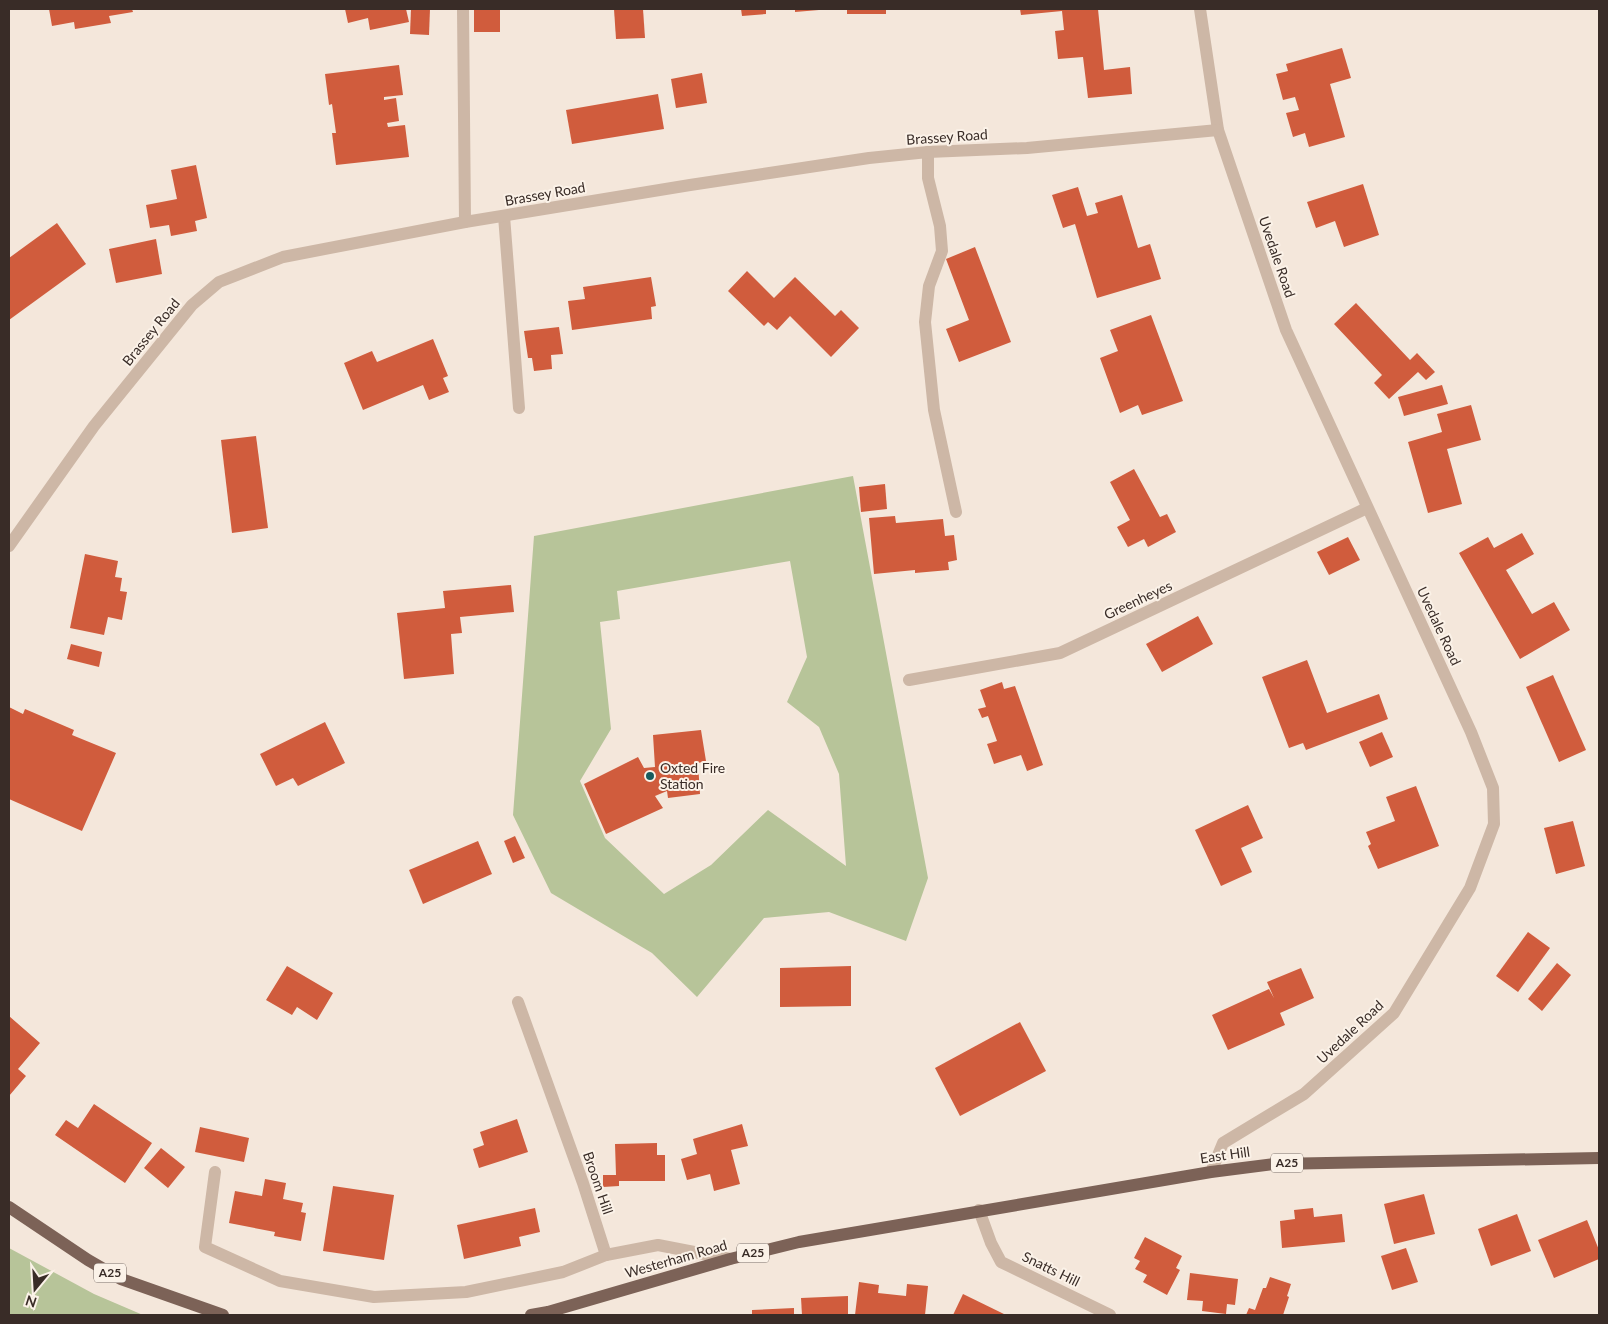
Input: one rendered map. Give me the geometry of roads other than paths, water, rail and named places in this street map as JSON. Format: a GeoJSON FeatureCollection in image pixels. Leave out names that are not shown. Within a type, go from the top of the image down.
{"type":"FeatureCollection","features":[{"type":"Feature","properties":{"kind":"main road","name":"East Hill"},"geometry":{"type":"LineString","coordinates":[[979,1210],[1212,1172],[1274,1164],[1599,1158]]}},
{"type":"Feature","properties":{"kind":"main road","name":"A25"},"geometry":{"type":"LineString","coordinates":[[9,1208],[88,1260],[121,1279],[223,1315]]}},
{"type":"Feature","properties":{"kind":"main road","name":"Westerham Road"},"geometry":{"type":"LineString","coordinates":[[531,1315],[548,1312],[730,1259],[799,1242],[979,1210]]}},
{"type":"Feature","properties":{"kind":"street"},"geometry":{"type":"LineString","coordinates":[[463,9],[465,222]]}},
{"type":"Feature","properties":{"kind":"street","name":"Uvedale Road"},"geometry":{"type":"LineString","coordinates":[[1200,9],[1218,130],[1286,330],[1471,732],[1493,788],[1494,824],[1470,888],[1394,1013],[1304,1094],[1223,1144],[1212,1172]]}},
{"type":"Feature","properties":{"kind":"street","name":"Brassey Road"},"geometry":{"type":"LineString","coordinates":[[9,546],[94,426],[192,305],[219,282],[283,257],[465,222],[869,158],[928,152],[1027,148],[1218,130]]}},
{"type":"Feature","properties":{"kind":"street"},"geometry":{"type":"LineString","coordinates":[[928,152],[928,178],[940,226],[942,251],[929,286],[925,322],[934,410],[956,512]]}},
{"type":"Feature","properties":{"kind":"street"},"geometry":{"type":"LineString","coordinates":[[504,216],[519,408]]}},
{"type":"Feature","properties":{"kind":"street","name":"Greenheyes"},"geometry":{"type":"LineString","coordinates":[[909,680],[1060,653],[1367,508]]}},
{"type":"Feature","properties":{"kind":"street","name":"Broom Hill"},"geometry":{"type":"LineString","coordinates":[[518,1002],[583,1183],[606,1255]]}},
{"type":"Feature","properties":{"kind":"street"},"geometry":{"type":"LineString","coordinates":[[215,1172],[205,1247],[280,1281],[374,1296],[466,1292],[563,1272],[606,1255],[658,1245],[730,1259]]}},
{"type":"Feature","properties":{"kind":"street","name":"Snatts Hill"},"geometry":{"type":"LineString","coordinates":[[979,1210],[991,1243],[1001,1262],[1110,1315]]}},
{"type":"Feature","properties":{"kind":"place","name":"Oxted Fire Station"},"geometry":{"type":"Point","coordinates":[650,776]}}]}
